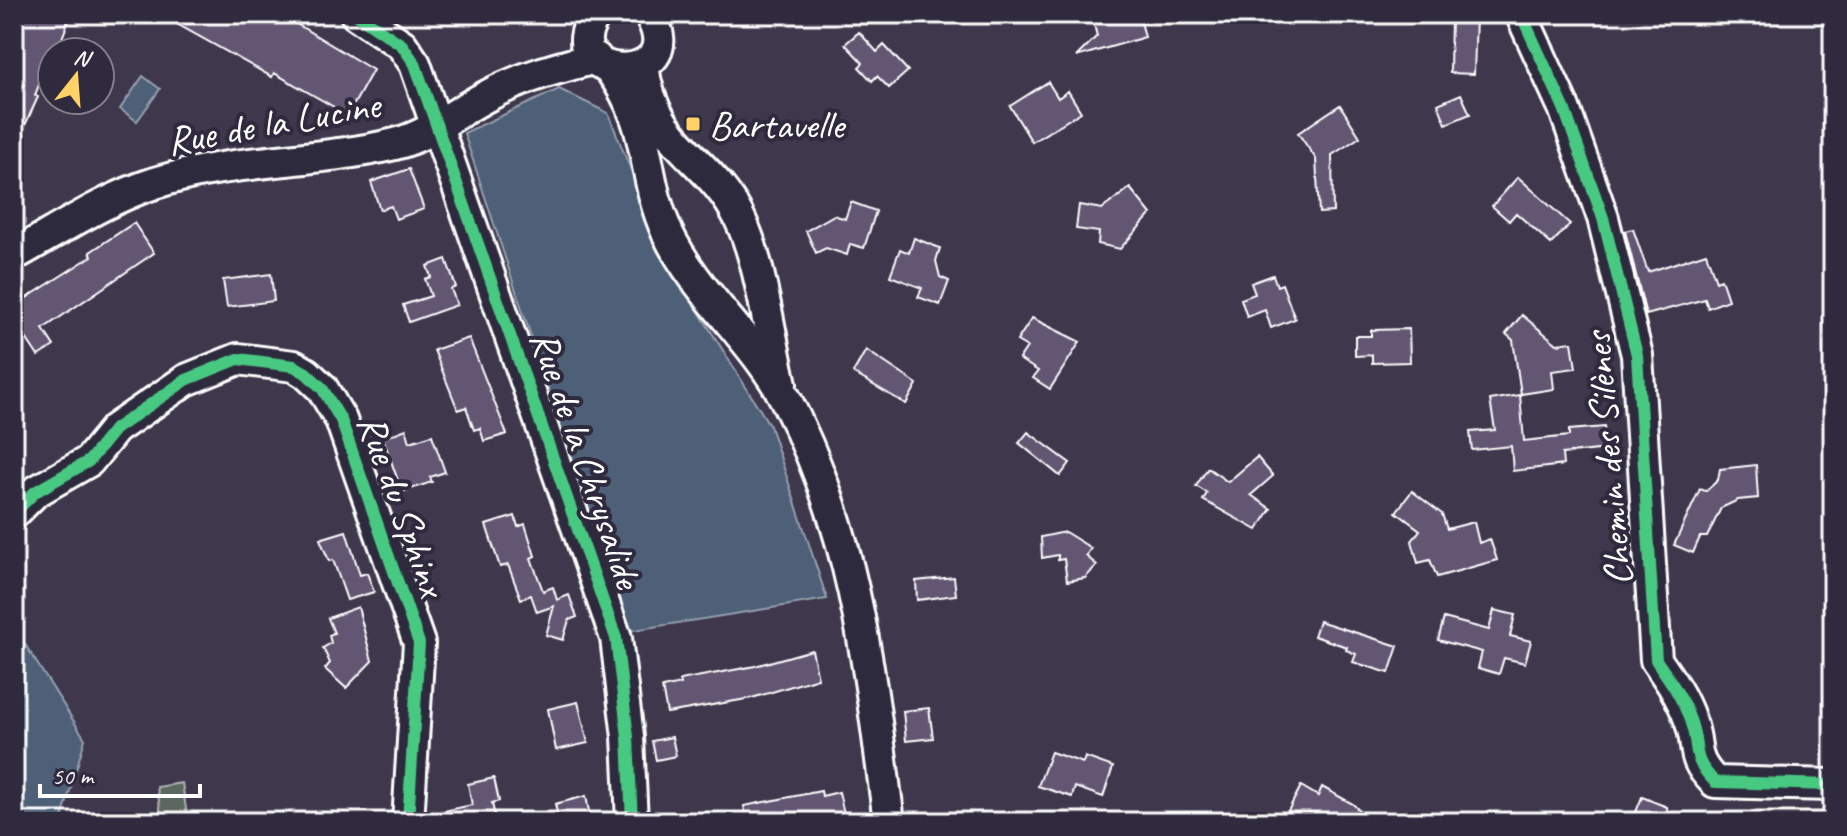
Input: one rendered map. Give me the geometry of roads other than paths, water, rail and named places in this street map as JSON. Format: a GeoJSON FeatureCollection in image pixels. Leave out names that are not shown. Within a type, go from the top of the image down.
{"type":"FeatureCollection","features":[{"type":"Feature","properties":{"kind":"street","name":"Rue de la Chrysalide"},"geometry":{"type":"LineString","coordinates":[[356,14],[402,45],[415,64],[616,638],[628,737],[632,822]]}},
{"type":"Feature","properties":{"kind":"street","name":"Chemin des Silènes"},"geometry":{"type":"LineString","coordinates":[[1521,14],[1564,108],[1603,218],[1637,355],[1656,660],[1679,692],[1692,724],[1698,765],[1715,782],[1833,785]]}},
{"type":"Feature","properties":{"kind":"street"},"geometry":{"type":"LineString","coordinates":[[654,17],[655,48],[643,65],[645,89],[656,117],[724,194],[748,236],[785,397]]}},
{"type":"Feature","properties":{"kind":"street","name":"Rue de la Lucine"},"geometry":{"type":"LineString","coordinates":[[14,255],[114,199],[153,183],[266,160],[397,144],[438,126],[486,96],[546,69],[596,34]]}},
{"type":"Feature","properties":{"kind":"street"},"geometry":{"type":"LineString","coordinates":[[596,34],[620,71],[643,65]]}},
{"type":"Feature","properties":{"kind":"street"},"geometry":{"type":"LineString","coordinates":[[596,34],[638,116],[667,232],[785,397],[827,486],[849,559],[889,822]]}},
{"type":"Feature","properties":{"kind":"street","name":"Rue du Sphinx"},"geometry":{"type":"LineString","coordinates":[[14,513],[35,492],[89,461],[115,429],[186,380],[238,359],[294,366],[306,373],[322,388],[341,420],[419,643],[408,822]]}},
{"type":"Feature","properties":{"kind":"water"},"geometry":{"type":"Polygon","coordinates":[[[143,76],[160,89],[137,121],[120,109],[143,76]]]}},
{"type":"Feature","properties":{"kind":"water"},"geometry":{"type":"Polygon","coordinates":[[[559,89],[608,113],[668,262],[770,426],[827,599],[628,631],[464,133],[559,89]]]}},
{"type":"Feature","properties":{"kind":"water"},"geometry":{"type":"Polygon","coordinates":[[[14,627],[85,739],[61,822],[33,822],[14,815],[14,627]]]}},
{"type":"Feature","properties":{"kind":"place","name":"Bartavelle"},"geometry":{"type":"Point","coordinates":[693,124]}}]}
